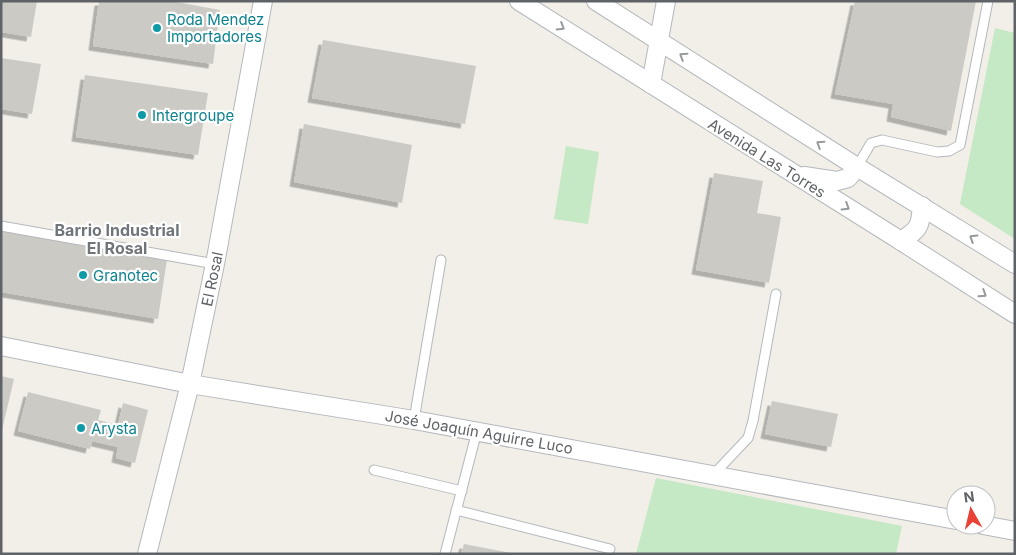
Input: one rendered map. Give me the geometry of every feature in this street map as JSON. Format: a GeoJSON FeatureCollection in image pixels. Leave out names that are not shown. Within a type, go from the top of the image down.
{"type":"FeatureCollection","features":[{"type":"Feature","properties":{"kind":"street","name":"El Rosal"},"geometry":{"type":"LineString","coordinates":[[147,554],[190,384],[215,264],[264,1]]}},
{"type":"Feature","properties":{"kind":"street","name":"Avenida Las Torres"},"geometry":{"type":"LineString","coordinates":[[519,1],[1015,314]]}},
{"type":"Feature","properties":{"kind":"street"},"geometry":{"type":"LineString","coordinates":[[596,1],[857,167],[1015,264]]}},
{"type":"Feature","properties":{"kind":"street"},"geometry":{"type":"LineString","coordinates":[[651,84],[666,1]]}},
{"type":"Feature","properties":{"kind":"street"},"geometry":{"type":"LineString","coordinates":[[793,174],[821,180],[837,181],[848,178],[857,167]]}},
{"type":"Feature","properties":{"kind":"street"},"geometry":{"type":"LineString","coordinates":[[901,241],[916,231],[920,222],[922,206]]}},
{"type":"Feature","properties":{"kind":"street","name":"José Joaquín Aguirre Luco"},"geometry":{"type":"LineString","coordinates":[[1,346],[190,384],[414,420],[946,518]]}},
{"type":"Feature","properties":{"kind":"street"},"geometry":{"type":"LineString","coordinates":[[996,527],[1015,531]]}},
{"type":"Feature","properties":{"kind":"lane"},"geometry":{"type":"LineString","coordinates":[[857,167],[871,143],[882,140],[937,152],[949,151],[960,145],[988,1]]}},
{"type":"Feature","properties":{"kind":"lane"},"geometry":{"type":"LineString","coordinates":[[1,226],[215,264]]}},
{"type":"Feature","properties":{"kind":"lane"},"geometry":{"type":"LineString","coordinates":[[414,420],[441,260]]}},
{"type":"Feature","properties":{"kind":"lane"},"geometry":{"type":"LineString","coordinates":[[713,475],[748,438],[753,421],[776,294]]}},
{"type":"Feature","properties":{"kind":"lane"},"geometry":{"type":"LineString","coordinates":[[445,554],[477,432]]}},
{"type":"Feature","properties":{"kind":"lane"},"geometry":{"type":"LineString","coordinates":[[374,470],[462,491]]}},
{"type":"Feature","properties":{"kind":"lane"},"geometry":{"type":"LineString","coordinates":[[456,510],[610,549]]}},
{"type":"Feature","properties":{"kind":"green space"},"geometry":{"type":"Polygon","coordinates":[[[995,28],[1015,33],[1015,239],[960,204],[995,28]]]}},
{"type":"Feature","properties":{"kind":"green space"},"geometry":{"type":"Polygon","coordinates":[[[566,146],[599,152],[588,224],[554,219],[566,146]]]}},
{"type":"Feature","properties":{"kind":"green space"},"geometry":{"type":"Polygon","coordinates":[[[656,478],[902,526],[896,554],[636,554],[656,478]]]}},
{"type":"Feature","properties":{"kind":"building"},"geometry":{"type":"Polygon","coordinates":[[[1,1],[37,1],[31,37],[1,32],[1,1]]]}},
{"type":"Feature","properties":{"kind":"building","name":"Roda Mendez Importadores"},"geometry":{"type":"Polygon","coordinates":[[[99,1],[171,1],[220,10],[213,64],[93,46],[99,1]]]}},
{"type":"Feature","properties":{"kind":"building"},"geometry":{"type":"Polygon","coordinates":[[[855,1],[976,1],[951,131],[891,117],[893,104],[835,94],[855,1]]]}},
{"type":"Feature","properties":{"kind":"building"},"geometry":{"type":"Polygon","coordinates":[[[323,40],[476,66],[465,124],[312,98],[323,40]]]}},
{"type":"Feature","properties":{"kind":"building"},"geometry":{"type":"Polygon","coordinates":[[[1,58],[41,64],[32,114],[1,109],[1,58]]]}},
{"type":"Feature","properties":{"kind":"building","name":"Intergroupe"},"geometry":{"type":"Polygon","coordinates":[[[85,75],[208,93],[198,155],[76,137],[85,75]]]}},
{"type":"Feature","properties":{"kind":"building"},"geometry":{"type":"Polygon","coordinates":[[[304,124],[412,145],[402,203],[294,182],[304,124]]]}},
{"type":"Feature","properties":{"kind":"building"},"geometry":{"type":"Polygon","coordinates":[[[714,173],[763,181],[757,213],[781,217],[769,283],[696,270],[714,173]]]}},
{"type":"Feature","properties":{"kind":"building","name":"Granotec"},"geometry":{"type":"Polygon","coordinates":[[[1,230],[167,259],[158,319],[1,292],[1,230]]]}},
{"type":"Feature","properties":{"kind":"building"},"geometry":{"type":"Polygon","coordinates":[[[1,376],[14,379],[2,430],[1,430],[1,376]]]}},
{"type":"Feature","properties":{"kind":"building","name":"Arysta"},"geometry":{"type":"Polygon","coordinates":[[[28,392],[101,410],[98,420],[118,425],[123,403],[148,410],[135,463],[116,458],[118,447],[92,441],[90,449],[18,431],[28,392]]]}},
{"type":"Feature","properties":{"kind":"building"},"geometry":{"type":"Polygon","coordinates":[[[772,401],[838,414],[831,447],[765,434],[772,401]]]}},
{"type":"Feature","properties":{"kind":"building"},"geometry":{"type":"Polygon","coordinates":[[[464,544],[511,553],[511,554],[461,554],[464,544]]]}},
{"type":"Feature","properties":{"kind":"place","name":"Roda Mendez Importadores"},"geometry":{"type":"Point","coordinates":[157,28]}},
{"type":"Feature","properties":{"kind":"place","name":"Intergroupe"},"geometry":{"type":"Point","coordinates":[142,115]}},
{"type":"Feature","properties":{"kind":"place","name":"Granotec"},"geometry":{"type":"Point","coordinates":[83,275]}},
{"type":"Feature","properties":{"kind":"place","name":"Arysta"},"geometry":{"type":"Point","coordinates":[81,428]}},
{"type":"Feature","properties":{"kind":"district","name":"Barrio Industrial El Rosal"},"geometry":{"type":"Point","coordinates":[117,239]}}]}
